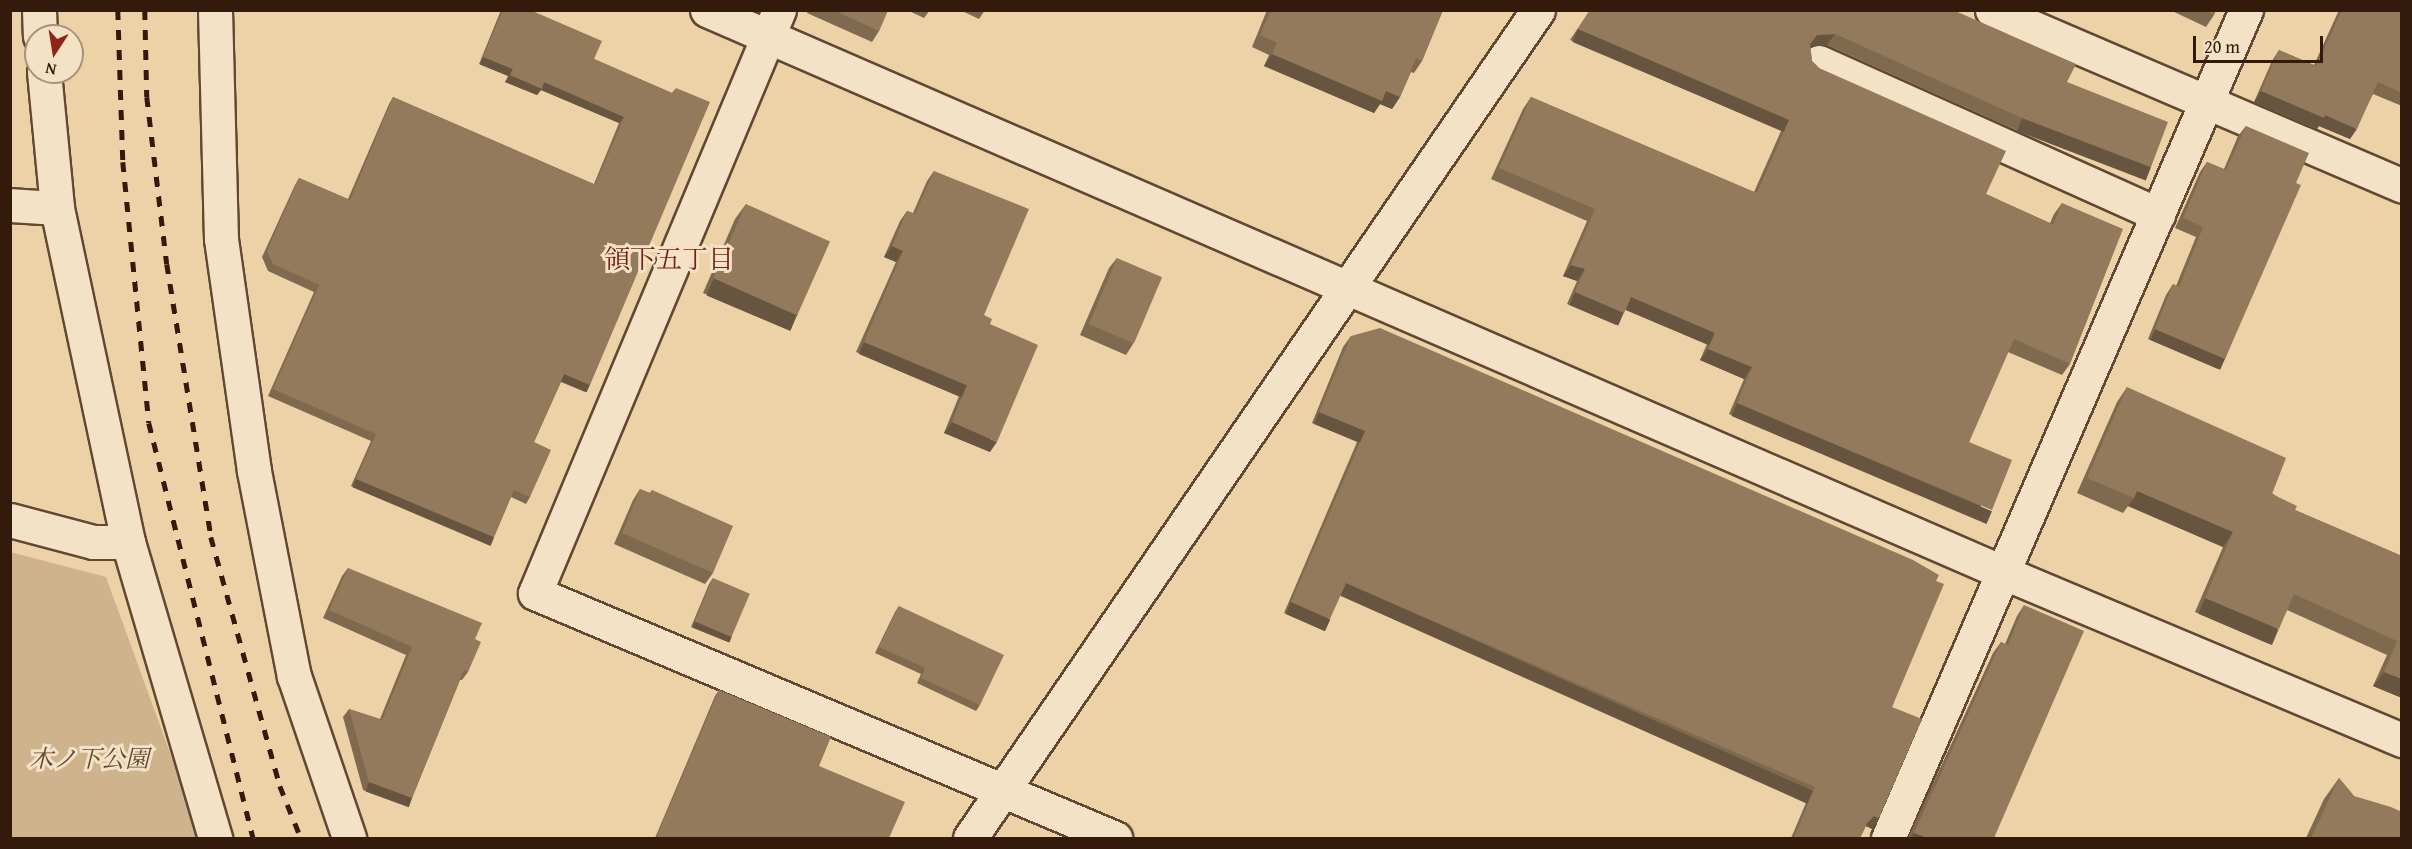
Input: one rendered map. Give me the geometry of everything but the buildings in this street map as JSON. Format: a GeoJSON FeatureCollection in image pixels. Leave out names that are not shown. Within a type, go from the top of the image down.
{"type":"FeatureCollection","features":[{"type":"Feature","properties":{"kind":"street"},"geometry":{"type":"LineString","coordinates":[[215,10],[221,239],[254,471],[294,676],[349,838]]}},
{"type":"Feature","properties":{"kind":"street"},"geometry":{"type":"LineString","coordinates":[[707,10],[774,23],[1347,289],[2002,572],[2402,740]]}},
{"type":"Feature","properties":{"kind":"street"},"geometry":{"type":"LineString","coordinates":[[970,838],[1538,10]]}},
{"type":"Feature","properties":{"kind":"street"},"geometry":{"type":"LineString","coordinates":[[1992,10],[2206,104],[2402,186]]}},
{"type":"Feature","properties":{"kind":"street"},"geometry":{"type":"LineString","coordinates":[[1888,838],[2246,10]]}},
{"type":"Feature","properties":{"kind":"street"},"geometry":{"type":"LineString","coordinates":[[774,23],[535,593],[1115,838]]}},
{"type":"Feature","properties":{"kind":"street"},"geometry":{"type":"LineString","coordinates":[[1819,62],[2158,214]]}},
{"type":"Feature","properties":{"kind":"street"},"geometry":{"type":"LineString","coordinates":[[45,84],[57,208],[128,542],[215,838]]}},
{"type":"Feature","properties":{"kind":"street"},"geometry":{"type":"LineString","coordinates":[[10,205],[57,208]]}},
{"type":"Feature","properties":{"kind":"street"},"geometry":{"type":"LineString","coordinates":[[10,520],[93,542],[128,542]]}},
{"type":"Feature","properties":{"kind":"green space","name":"木ノ下公園"},"geometry":{"type":"Polygon","coordinates":[[[10,552],[106,577],[201,838],[11,838],[10,552]]]}},
{"type":"Feature","properties":{"kind":"railway"},"geometry":{"type":"LineString","coordinates":[[118,10],[123,162],[149,423],[253,838]]}},
{"type":"Feature","properties":{"kind":"railway"},"geometry":{"type":"LineString","coordinates":[[145,10],[147,97],[167,264],[211,537],[280,786],[301,838]]}},
{"type":"Feature","properties":{"kind":"district","name":"領下五丁目"},"geometry":{"type":"Point","coordinates":[669,259]}}]}
